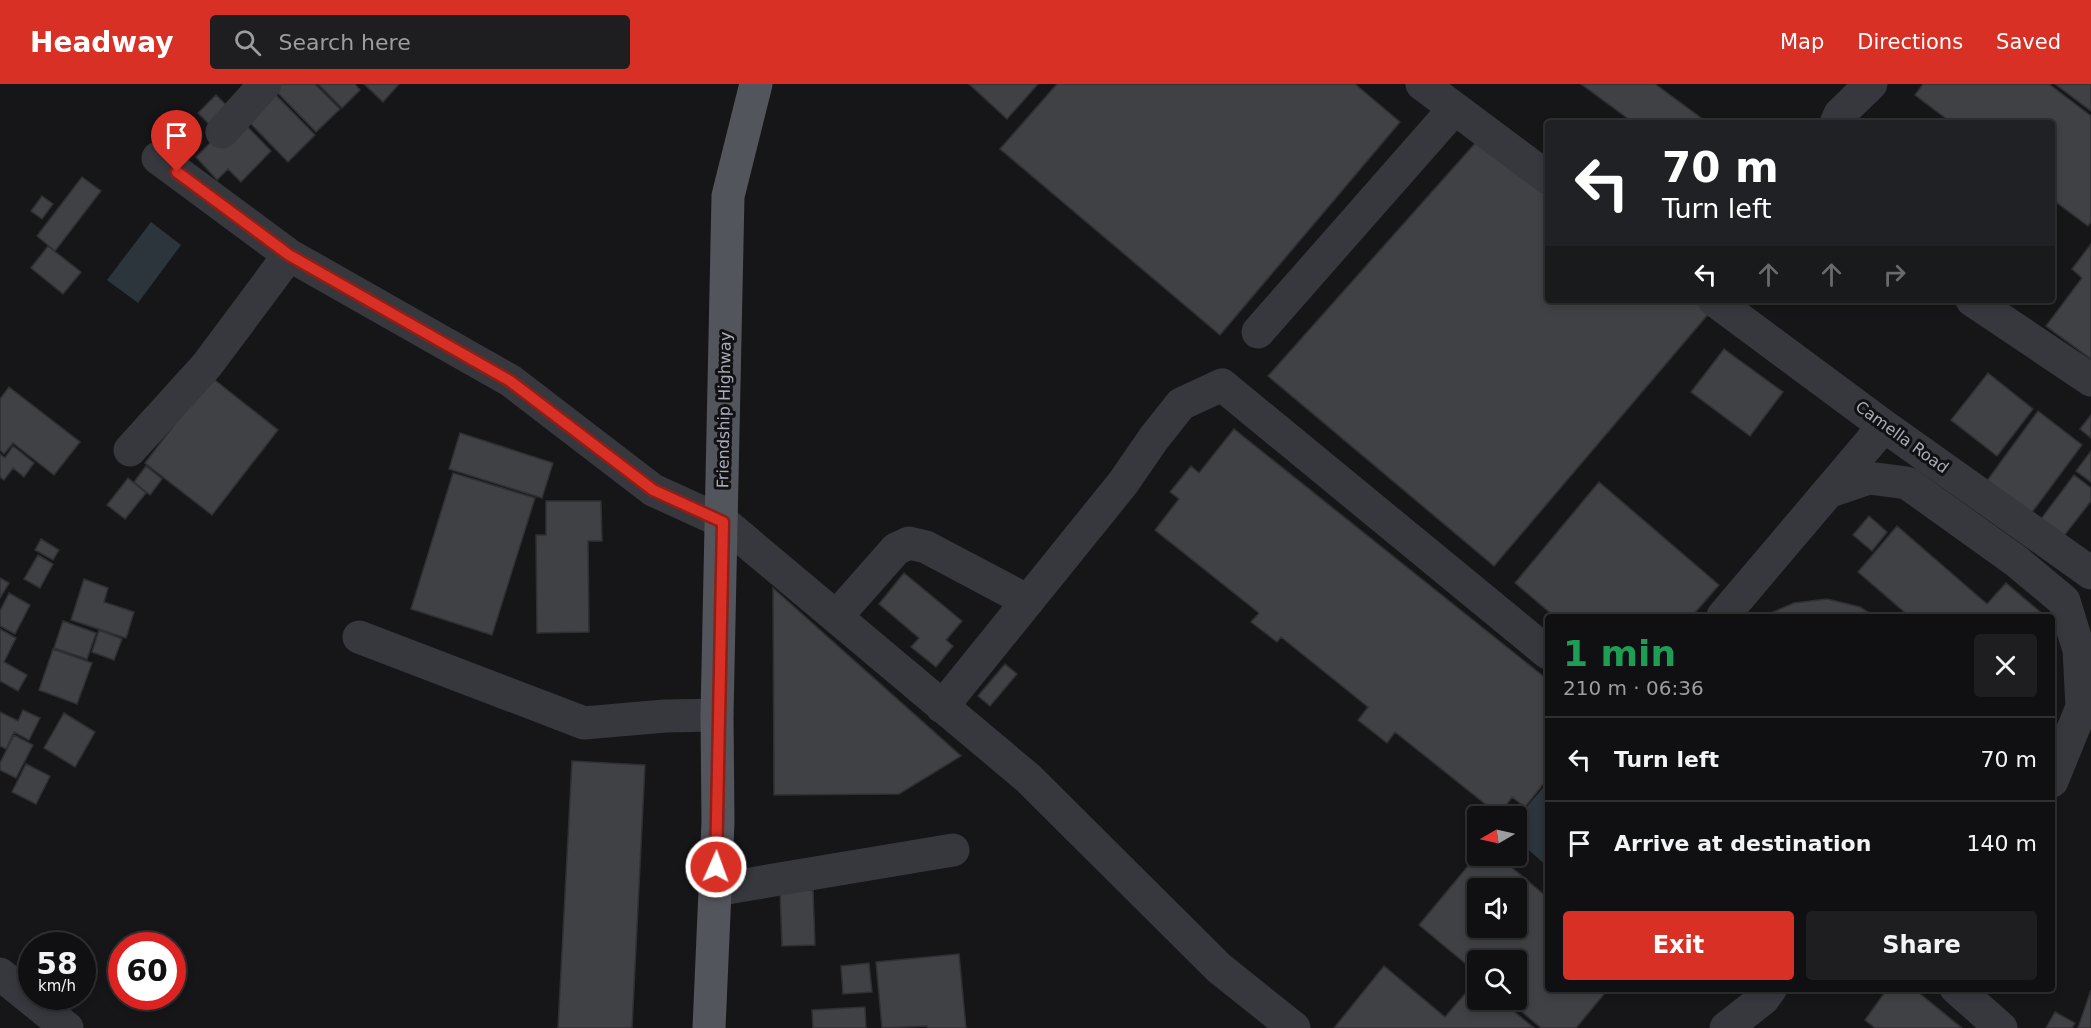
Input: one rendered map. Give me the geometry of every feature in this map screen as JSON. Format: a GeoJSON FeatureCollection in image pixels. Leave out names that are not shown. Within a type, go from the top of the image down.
{"type":"FeatureCollection","features":[{"type":"Feature","properties":{"kind":"main road","name":"Friendship Highway"},"geometry":{"type":"LineString","coordinates":[[709,1028],[718,822],[717,715],[723,522],[728,196],[756,84]]}},
{"type":"Feature","properties":{"kind":"street"},"geometry":{"type":"LineString","coordinates":[[1422,84],[1545,176]]}},
{"type":"Feature","properties":{"kind":"street"},"geometry":{"type":"LineString","coordinates":[[1837,120],[1840,114],[1871,84]]}},
{"type":"Feature","properties":{"kind":"street"},"geometry":{"type":"LineString","coordinates":[[222,132],[260,85]]}},
{"type":"Feature","properties":{"kind":"street"},"geometry":{"type":"LineString","coordinates":[[1258,332],[1454,109]]}},
{"type":"Feature","properties":{"kind":"street"},"geometry":{"type":"LineString","coordinates":[[158,158],[289,255],[510,381],[653,490],[723,522],[1028,778],[1219,968],[1294,1028]]}},
{"type":"Feature","properties":{"kind":"street"},"geometry":{"type":"LineString","coordinates":[[130,450],[207,365],[289,255]]}},
{"type":"Feature","properties":{"kind":"street","name":"Camella Road"},"geometry":{"type":"LineString","coordinates":[[1718,303],[1884,426],[2091,573]]}},
{"type":"Feature","properties":{"kind":"street"},"geometry":{"type":"LineString","coordinates":[[1976,303],[2091,380]]}},
{"type":"Feature","properties":{"kind":"street"},"geometry":{"type":"LineString","coordinates":[[942,707],[1123,483],[1181,404],[1222,385],[1545,651]]}},
{"type":"Feature","properties":{"kind":"street"},"geometry":{"type":"LineString","coordinates":[[1725,614],[1884,426]]}},
{"type":"Feature","properties":{"kind":"street"},"geometry":{"type":"LineString","coordinates":[[1831,491],[1869,478],[1907,483],[2016,561],[2064,601],[2079,650],[2082,707],[2055,774]]}},
{"type":"Feature","properties":{"kind":"street"},"geometry":{"type":"LineString","coordinates":[[836,617],[896,549],[909,543],[926,547],[1028,601]]}},
{"type":"Feature","properties":{"kind":"street"},"geometry":{"type":"LineString","coordinates":[[359,637],[584,723],[665,716],[717,715]]}},
{"type":"Feature","properties":{"kind":"street"},"geometry":{"type":"LineString","coordinates":[[715,890],[953,850]]}},
{"type":"Feature","properties":{"kind":"street"},"geometry":{"type":"LineString","coordinates":[[0,974],[67,1028]]}},
{"type":"Feature","properties":{"kind":"street"},"geometry":{"type":"LineString","coordinates":[[1726,1028],[1763,999],[1768,992]]}},
{"type":"Feature","properties":{"kind":"street"},"geometry":{"type":"LineString","coordinates":[[1960,992],[2001,1028]]}},
{"type":"Feature","properties":{"kind":"shaded area"},"geometry":{"type":"Polygon","coordinates":[[[151,222],[181,245],[138,303],[107,280],[151,222]]]}},
{"type":"Feature","properties":{"kind":"shaded area"},"geometry":{"type":"Polygon","coordinates":[[[1545,785],[1545,864],[1527,849],[1527,806],[1545,785]]]}},
{"type":"Feature","properties":{"kind":"building"},"geometry":{"type":"Polygon","coordinates":[[[279,84],[315,84],[340,109],[316,132],[274,89],[279,84]]]}},
{"type":"Feature","properties":{"kind":"building"},"geometry":{"type":"Polygon","coordinates":[[[318,84],[355,84],[360,90],[342,108],[318,84]]]}},
{"type":"Feature","properties":{"kind":"building"},"geometry":{"type":"Polygon","coordinates":[[[364,84],[399,84],[383,102],[364,84]]]}},
{"type":"Feature","properties":{"kind":"building"},"geometry":{"type":"Polygon","coordinates":[[[969,84],[1038,84],[1007,119],[969,84]]]}},
{"type":"Feature","properties":{"kind":"building"},"geometry":{"type":"Polygon","coordinates":[[[1057,84],[1355,84],[1400,122],[1220,335],[1000,149],[1057,84]]]}},
{"type":"Feature","properties":{"kind":"building"},"geometry":{"type":"Polygon","coordinates":[[[1581,84],[1655,84],[1704,120],[1630,120],[1581,84]]]}},
{"type":"Feature","properties":{"kind":"building"},"geometry":{"type":"Polygon","coordinates":[[[1923,84],[2049,84],[2091,116],[2091,222],[2088,226],[2055,201],[2055,120],[1948,120],[1915,95],[1923,84]]]}},
{"type":"Feature","properties":{"kind":"building"},"geometry":{"type":"Polygon","coordinates":[[[2055,84],[2091,84],[2091,111],[2055,84]]]}},
{"type":"Feature","properties":{"kind":"building"},"geometry":{"type":"Polygon","coordinates":[[[273,92],[315,135],[288,162],[246,119],[273,92]]]}},
{"type":"Feature","properties":{"kind":"building"},"geometry":{"type":"Polygon","coordinates":[[[216,95],[233,112],[215,130],[198,113],[216,95]]]}},
{"type":"Feature","properties":{"kind":"building"},"geometry":{"type":"Polygon","coordinates":[[[243,122],[271,151],[241,182],[228,169],[217,180],[196,157],[218,135],[243,122]]]}},
{"type":"Feature","properties":{"kind":"building"},"geometry":{"type":"Polygon","coordinates":[[[1479,139],[1545,189],[1545,303],[1698,303],[1710,312],[1494,566],[1268,376],[1479,139]]]}},
{"type":"Feature","properties":{"kind":"building"},"geometry":{"type":"Polygon","coordinates":[[[82,177],[101,191],[55,251],[37,236],[82,177]]]}},
{"type":"Feature","properties":{"kind":"building"},"geometry":{"type":"Polygon","coordinates":[[[42,196],[53,204],[42,219],[31,211],[42,196]]]}},
{"type":"Feature","properties":{"kind":"building"},"geometry":{"type":"Polygon","coordinates":[[[2091,244],[2091,359],[2046,326],[2082,278],[2072,269],[2091,244]]]}},
{"type":"Feature","properties":{"kind":"building"},"geometry":{"type":"Polygon","coordinates":[[[48,246],[81,272],[63,294],[31,268],[48,246]]]}},
{"type":"Feature","properties":{"kind":"building"},"geometry":{"type":"Polygon","coordinates":[[[1724,349],[1783,392],[1750,436],[1691,392],[1724,349]]]}},
{"type":"Feature","properties":{"kind":"building"},"geometry":{"type":"Polygon","coordinates":[[[1988,373],[2033,409],[1997,456],[1951,420],[1988,373]]]}},
{"type":"Feature","properties":{"kind":"building"},"geometry":{"type":"Polygon","coordinates":[[[211,377],[278,430],[212,515],[145,463],[211,377]]]}},
{"type":"Feature","properties":{"kind":"building"},"geometry":{"type":"Polygon","coordinates":[[[9,387],[80,442],[54,475],[13,443],[4,454],[0,450],[0,399],[9,387]]]}},
{"type":"Feature","properties":{"kind":"building"},"geometry":{"type":"Polygon","coordinates":[[[2038,411],[2082,445],[2030,515],[1986,482],[2038,411]]]}},
{"type":"Feature","properties":{"kind":"building"},"geometry":{"type":"Polygon","coordinates":[[[2091,415],[2091,438],[2080,429],[2091,415]]]}},
{"type":"Feature","properties":{"kind":"building"},"geometry":{"type":"Polygon","coordinates":[[[1234,429],[1545,678],[1545,782],[1526,806],[1512,797],[1506,806],[1488,806],[1395,732],[1387,743],[1358,720],[1368,707],[1281,637],[1277,642],[1251,622],[1259,613],[1155,530],[1179,499],[1170,492],[1191,466],[1199,473],[1234,429]]]}},
{"type":"Feature","properties":{"kind":"building"},"geometry":{"type":"Polygon","coordinates":[[[460,433],[553,463],[542,498],[449,469],[460,433]]]}},
{"type":"Feature","properties":{"kind":"building"},"geometry":{"type":"Polygon","coordinates":[[[13,446],[34,463],[24,477],[13,468],[4,480],[0,477],[0,454],[5,458],[13,446]]]}},
{"type":"Feature","properties":{"kind":"building"},"geometry":{"type":"Polygon","coordinates":[[[2091,451],[2091,482],[2076,471],[2091,451]]]}},
{"type":"Feature","properties":{"kind":"building"},"geometry":{"type":"Polygon","coordinates":[[[146,466],[162,479],[150,495],[134,482],[146,466]]]}},
{"type":"Feature","properties":{"kind":"building"},"geometry":{"type":"Polygon","coordinates":[[[453,473],[535,498],[492,635],[411,609],[453,473]]]}},
{"type":"Feature","properties":{"kind":"building"},"geometry":{"type":"Polygon","coordinates":[[[2074,475],[2091,488],[2091,501],[2060,541],[2038,523],[2074,475]]]}},
{"type":"Feature","properties":{"kind":"building"},"geometry":{"type":"Polygon","coordinates":[[[128,478],[146,493],[125,519],[107,505],[128,478]]]}},
{"type":"Feature","properties":{"kind":"building"},"geometry":{"type":"Polygon","coordinates":[[[1599,482],[1719,585],[1694,614],[1552,614],[1515,583],[1599,482]]]}},
{"type":"Feature","properties":{"kind":"building"},"geometry":{"type":"Polygon","coordinates":[[[546,501],[601,501],[602,541],[588,541],[589,632],[537,633],[536,535],[546,535],[546,501]]]}},
{"type":"Feature","properties":{"kind":"building"},"geometry":{"type":"Polygon","coordinates":[[[1869,516],[1887,532],[1872,551],[1853,535],[1869,516]]]}},
{"type":"Feature","properties":{"kind":"building"},"geometry":{"type":"Polygon","coordinates":[[[1897,526],[1987,604],[2006,583],[2043,614],[1907,614],[1858,572],[1897,526]]]}},
{"type":"Feature","properties":{"kind":"building"},"geometry":{"type":"Polygon","coordinates":[[[41,539],[59,550],[53,560],[35,550],[41,539]]]}},
{"type":"Feature","properties":{"kind":"building"},"geometry":{"type":"Polygon","coordinates":[[[38,555],[53,564],[40,588],[24,579],[38,555]]]}},
{"type":"Feature","properties":{"kind":"building"},"geometry":{"type":"Polygon","coordinates":[[[904,573],[962,621],[946,640],[953,646],[936,667],[911,647],[919,638],[879,604],[904,573]]]}},
{"type":"Feature","properties":{"kind":"building"},"geometry":{"type":"Polygon","coordinates":[[[0,578],[9,583],[0,598],[0,578]]]}},
{"type":"Feature","properties":{"kind":"building"},"geometry":{"type":"Polygon","coordinates":[[[84,579],[108,588],[104,602],[134,612],[126,638],[71,620],[84,579]]]}},
{"type":"Feature","properties":{"kind":"building"},"geometry":{"type":"Polygon","coordinates":[[[773,588],[961,756],[899,794],[774,795],[773,588]]]}},
{"type":"Feature","properties":{"kind":"building"},"geometry":{"type":"Polygon","coordinates":[[[9,593],[30,605],[15,634],[0,626],[0,611],[9,593]]]}},
{"type":"Feature","properties":{"kind":"building"},"geometry":{"type":"Polygon","coordinates":[[[1827,599],[1860,607],[1871,614],[1769,614],[1794,603],[1827,599]]]}},
{"type":"Feature","properties":{"kind":"building"},"geometry":{"type":"Polygon","coordinates":[[[63,621],[96,633],[87,659],[54,648],[63,621]]]}},
{"type":"Feature","properties":{"kind":"building"},"geometry":{"type":"Polygon","coordinates":[[[0,629],[16,638],[4,662],[27,675],[18,691],[0,681],[0,629]]]}},
{"type":"Feature","properties":{"kind":"building"},"geometry":{"type":"Polygon","coordinates":[[[99,630],[122,639],[114,660],[92,652],[99,630]]]}},
{"type":"Feature","properties":{"kind":"building"},"geometry":{"type":"Polygon","coordinates":[[[53,649],[92,663],[77,704],[39,690],[53,649]]]}},
{"type":"Feature","properties":{"kind":"building"},"geometry":{"type":"Polygon","coordinates":[[[1005,664],[1017,674],[990,706],[978,696],[1005,664]]]}},
{"type":"Feature","properties":{"kind":"building"},"geometry":{"type":"Polygon","coordinates":[[[23,710],[40,718],[29,740],[14,732],[6,749],[0,746],[0,712],[18,721],[23,710]]]}},
{"type":"Feature","properties":{"kind":"building"},"geometry":{"type":"Polygon","coordinates":[[[64,713],[95,732],[75,767],[44,748],[64,713]]]}},
{"type":"Feature","properties":{"kind":"building"},"geometry":{"type":"Polygon","coordinates":[[[14,735],[33,745],[16,778],[0,770],[0,763],[14,735]]]}},
{"type":"Feature","properties":{"kind":"building"},"geometry":{"type":"Polygon","coordinates":[[[572,761],[645,765],[632,1028],[558,1028],[572,761]]]}},
{"type":"Feature","properties":{"kind":"building"},"geometry":{"type":"Polygon","coordinates":[[[26,764],[50,776],[36,804],[12,792],[26,764]]]}},
{"type":"Feature","properties":{"kind":"building"},"geometry":{"type":"Polygon","coordinates":[[[1468,866],[1510,866],[1524,878],[1467,878],[1467,938],[1527,938],[1527,880],[1545,895],[1545,992],[1606,992],[1576,1028],[1541,1028],[1520,1010],[1527,1010],[1527,950],[1467,950],[1467,965],[1419,925],[1468,866]]]}},
{"type":"Feature","properties":{"kind":"building"},"geometry":{"type":"Polygon","coordinates":[[[813,890],[815,945],[782,946],[780,891],[813,890]]]}},
{"type":"Feature","properties":{"kind":"building"},"geometry":{"type":"Polygon","coordinates":[[[959,954],[966,1028],[927,1028],[927,1026],[882,1028],[876,962],[959,954]]]}},
{"type":"Feature","properties":{"kind":"building"},"geometry":{"type":"Polygon","coordinates":[[[869,963],[872,992],[843,994],[841,966],[869,963]]]}},
{"type":"Feature","properties":{"kind":"building"},"geometry":{"type":"Polygon","coordinates":[[[1384,966],[1445,1017],[1467,992],[1467,1010],[1512,1010],[1534,1028],[1334,1028],[1384,966]]]}},
{"type":"Feature","properties":{"kind":"building"},"geometry":{"type":"Polygon","coordinates":[[[2091,990],[2091,1028],[2078,1028],[2091,990]]]}},
{"type":"Feature","properties":{"kind":"building"},"geometry":{"type":"Polygon","coordinates":[[[1885,992],[1918,992],[1962,1028],[1875,1028],[1865,1020],[1885,992]]]}},
{"type":"Feature","properties":{"kind":"building"},"geometry":{"type":"Polygon","coordinates":[[[865,1007],[866,1028],[813,1028],[812,1010],[865,1007]]]}},
{"type":"Feature","properties":{"kind":"building"},"geometry":{"type":"Polygon","coordinates":[[[2055,1012],[2075,1023],[2072,1028],[2046,1028],[2055,1012]]]}},
{"type":"Feature","properties":{"kind":"route"},"geometry":{"type":"LineString","coordinates":[[177,172],[289,255],[510,381],[653,490],[723,522],[717,715],[716,867]]}}]}
